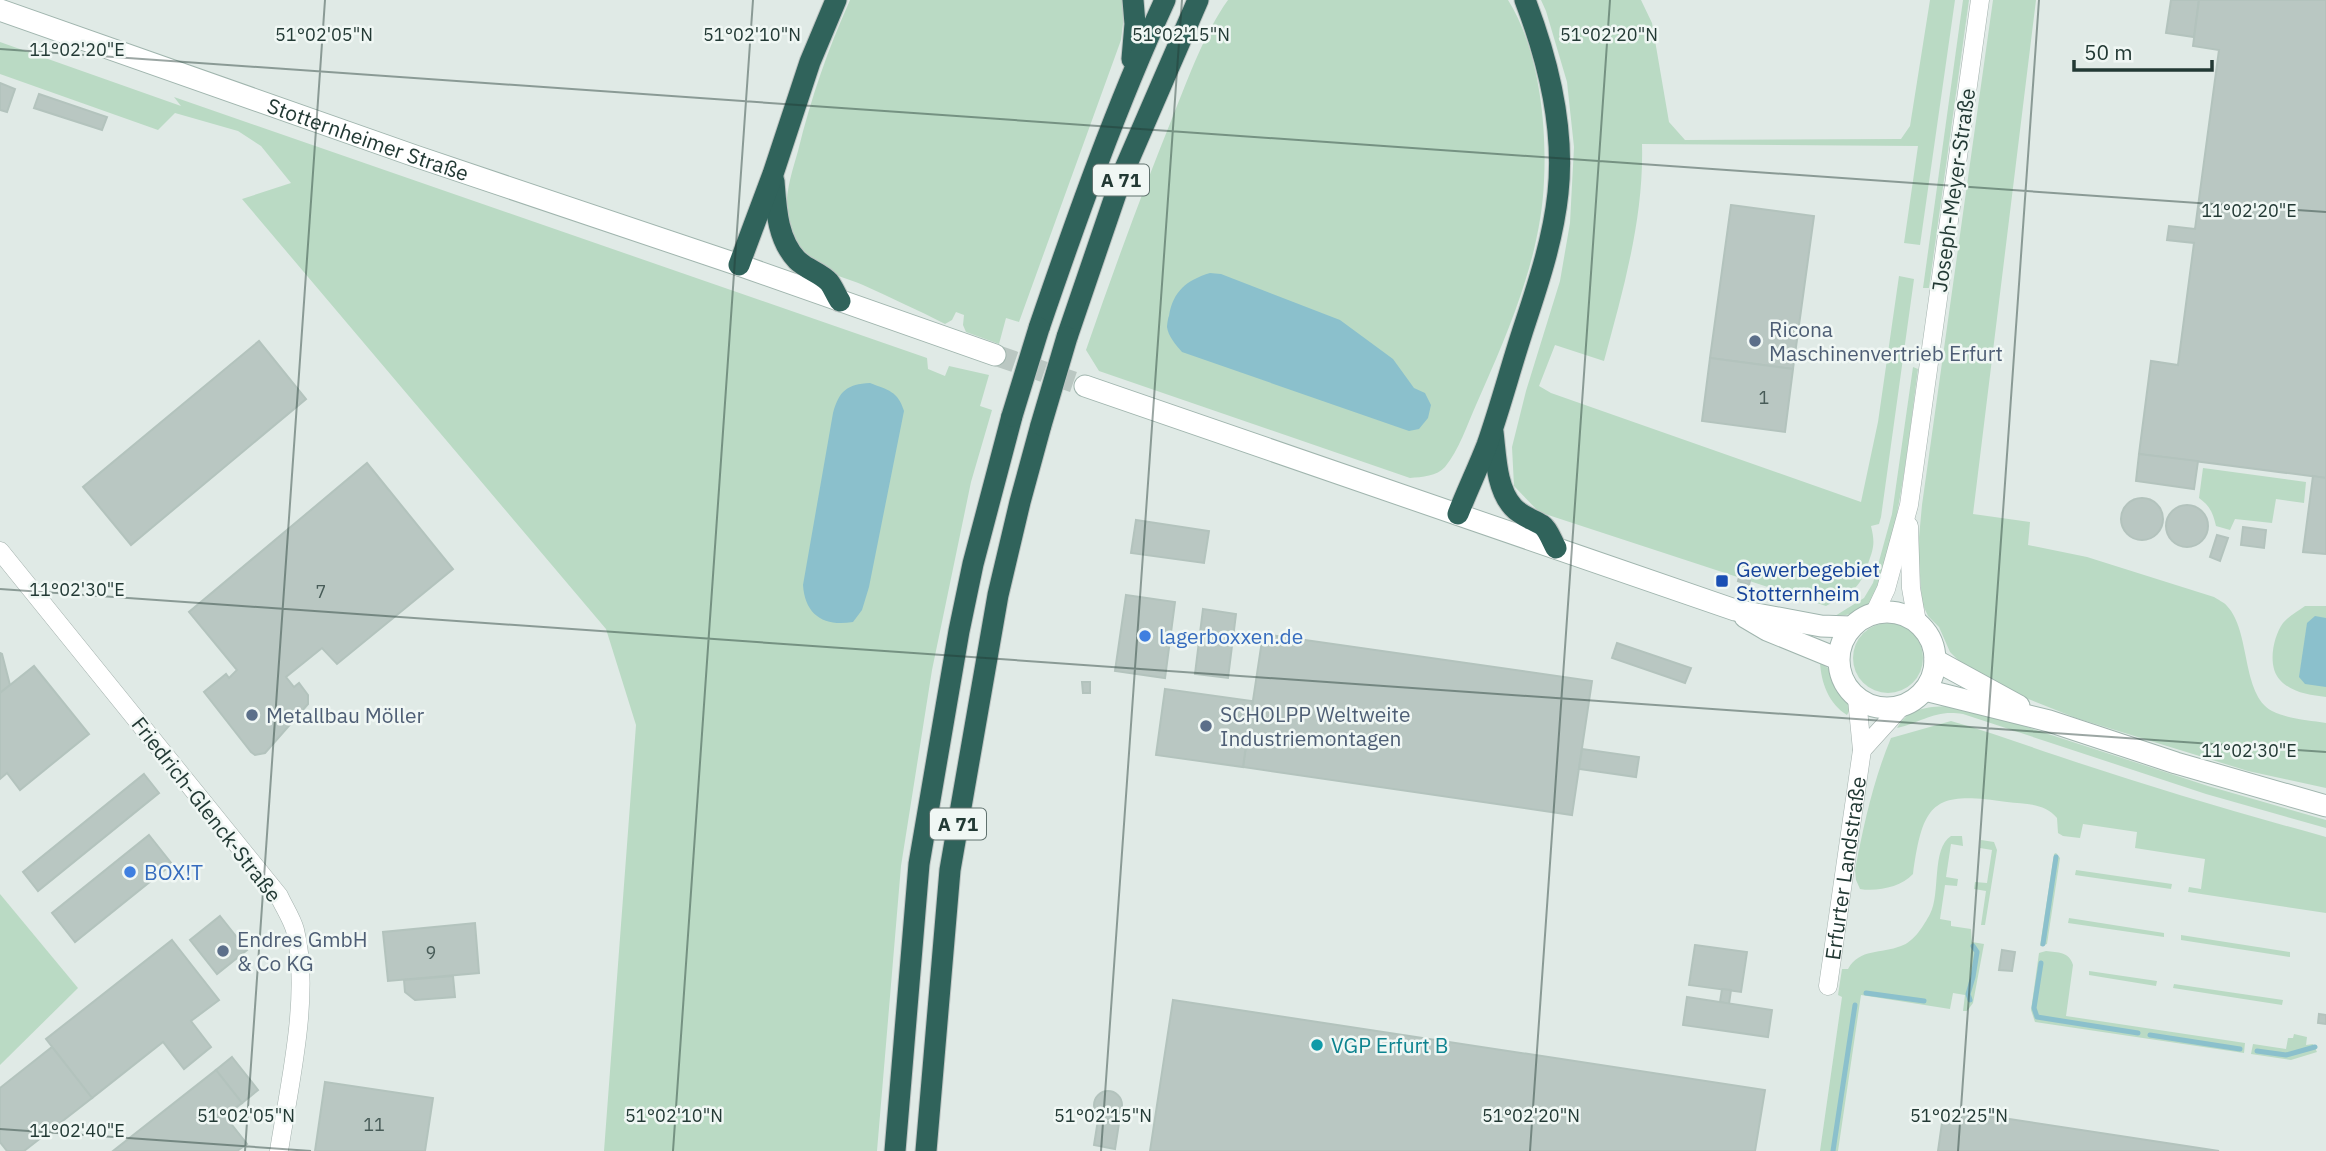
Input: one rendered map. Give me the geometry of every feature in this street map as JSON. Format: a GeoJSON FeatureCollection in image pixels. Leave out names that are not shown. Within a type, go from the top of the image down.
{"type":"FeatureCollection","features":[{"type":"Feature","properties":{"kind":"highway"},"geometry":{"type":"LineString","coordinates":[[739,265],[810,62],[836,0]]}},
{"type":"Feature","properties":{"kind":"highway"},"geometry":{"type":"LineString","coordinates":[[1130,75],[1135,24],[1133,0]]}},
{"type":"Feature","properties":{"kind":"highway","name":"A 71"},"geometry":{"type":"LineString","coordinates":[[895,1151],[919,864],[973,564],[1012,416],[1039,328],[1130,75],[1165,0]]}},
{"type":"Feature","properties":{"kind":"highway","name":"A 71"},"geometry":{"type":"LineString","coordinates":[[926,1151],[950,870],[998,595],[1020,502],[1067,337],[1124,173],[1198,0]]}},
{"type":"Feature","properties":{"kind":"highway"},"geometry":{"type":"LineString","coordinates":[[1185,27],[1212,0]]}},
{"type":"Feature","properties":{"kind":"highway"},"geometry":{"type":"LineString","coordinates":[[1458,514],[1492,427],[1549,246],[1558,192],[1559,144],[1552,92],[1541,41],[1525,0]]}},
{"type":"Feature","properties":{"kind":"highway"},"geometry":{"type":"LineString","coordinates":[[773,174],[778,219],[787,244],[794,257],[828,280],[840,301]]}},
{"type":"Feature","properties":{"kind":"highway"},"geometry":{"type":"LineString","coordinates":[[1492,427],[1500,481],[1507,497],[1513,508],[1526,518],[1544,526],[1556,548]]}},
{"type":"Feature","properties":{"kind":"main road","name":"Stotternheimer Straße"},"geometry":{"type":"LineString","coordinates":[[0,10],[995,355]]}},
{"type":"Feature","properties":{"kind":"main road"},"geometry":{"type":"LineString","coordinates":[[1084,386],[1735,610],[1821,626],[1850,627]]}},
{"type":"Feature","properties":{"kind":"main road"},"geometry":{"type":"LineString","coordinates":[[1735,610],[1767,630],[1838,659]]}},
{"type":"Feature","properties":{"kind":"main road"},"geometry":{"type":"LineString","coordinates":[[1875,612],[1896,612],[1917,622],[1930,639],[1935,660],[1932,676],[1925,690],[1914,700],[1901,706],[1878,707],[1857,699],[1840,674],[1838,659],[1844,636],[1850,627],[1875,612]]}},
{"type":"Feature","properties":{"kind":"main road"},"geometry":{"type":"LineString","coordinates":[[1935,660],[2049,721]]}},
{"type":"Feature","properties":{"kind":"main road"},"geometry":{"type":"LineString","coordinates":[[1925,690],[2049,721],[2176,763],[2326,806]]}},
{"type":"Feature","properties":{"kind":"street","name":"Joseph-Meyer-Straße"},"geometry":{"type":"LineString","coordinates":[[1875,612],[1886,589],[1909,505],[1980,0]]}},
{"type":"Feature","properties":{"kind":"street","name":"Joseph-Meyer-Straße"},"geometry":{"type":"LineString","coordinates":[[1909,505],[1911,588],[1917,622]]}},
{"type":"Feature","properties":{"kind":"street","name":"Friedrich-Glenck-Straße"},"geometry":{"type":"LineString","coordinates":[[0,551],[279,896],[294,929],[299,975],[296,1035],[279,1151]]}},
{"type":"Feature","properties":{"kind":"street","name":"Erfurter Landstraße"},"geometry":{"type":"LineString","coordinates":[[1828,986],[1863,750],[1857,699]]}},
{"type":"Feature","properties":{"kind":"street","name":"Erfurter Landstraße"},"geometry":{"type":"LineString","coordinates":[[1863,750],[1901,706]]}},
{"type":"Feature","properties":{"kind":"green space"},"geometry":{"type":"Polygon","coordinates":[[[850,0],[1126,0],[1121,40],[1019,322],[1006,318],[999,344],[966,332],[963,325],[964,315],[956,312],[952,320],[945,324],[824,269],[804,251],[791,232],[786,210],[791,176],[821,74],[850,0]]]}},
{"type":"Feature","properties":{"kind":"green space"},"geometry":{"type":"Polygon","coordinates":[[[1228,0],[1508,0],[1519,20],[1534,64],[1544,136],[1544,181],[1536,239],[1520,296],[1459,445],[1445,467],[1429,476],[1410,478],[1099,371],[1086,350],[1186,83],[1205,39],[1228,0]]]}},
{"type":"Feature","properties":{"kind":"green space"},"geometry":{"type":"Polygon","coordinates":[[[1541,0],[1641,0],[1652,23],[1669,122],[1685,140],[1901,139],[1910,126],[1930,0],[1955,0],[1920,245],[1904,243],[1918,146],[1642,144],[1636,227],[1604,361],[1555,345],[1539,386],[1551,393],[1861,502],[1878,422],[1899,276],[1914,279],[1881,517],[1879,524],[1871,526],[1872,553],[1857,586],[1826,606],[1539,512],[1514,486],[1512,447],[1526,391],[1560,281],[1570,223],[1574,147],[1567,82],[1541,0]]]}},
{"type":"Feature","properties":{"kind":"green space"},"geometry":{"type":"Polygon","coordinates":[[[1963,0],[1969,0],[1929,288],[1923,288],[1963,0]]]}},
{"type":"Feature","properties":{"kind":"green space"},"geometry":{"type":"Polygon","coordinates":[[[1993,0],[2036,0],[1973,514],[2030,522],[2028,545],[2087,557],[2214,597],[2224,603],[2235,617],[2250,677],[2262,703],[2285,716],[2326,723],[2326,788],[2248,771],[2076,718],[1996,686],[1962,664],[1950,652],[1939,627],[1928,616],[1922,603],[1918,548],[1922,505],[1993,0]]]}},
{"type":"Feature","properties":{"kind":"green space"},"geometry":{"type":"Polygon","coordinates":[[[0,42],[181,106],[174,97],[927,358],[928,369],[945,376],[949,366],[989,375],[980,406],[992,410],[971,482],[932,670],[901,866],[877,1151],[604,1151],[636,725],[606,629],[242,199],[291,183],[261,146],[238,131],[175,113],[158,130],[0,74],[0,42]]]}},
{"type":"Feature","properties":{"kind":"green space"},"geometry":{"type":"Polygon","coordinates":[[[1913,367],[1918,369],[1906,459],[1899,504],[1881,582],[1866,608],[1835,616],[1864,598],[1873,583],[1892,514],[1913,367]]]}},
{"type":"Feature","properties":{"kind":"green space"},"geometry":{"type":"Polygon","coordinates":[[[2203,468],[2306,482],[2304,503],[2276,499],[2272,523],[2235,519],[2230,530],[2216,526],[2210,510],[2199,498],[2203,468]]]}},
{"type":"Feature","properties":{"kind":"green space"},"geometry":{"type":"Polygon","coordinates":[[[2305,606],[2326,606],[2326,697],[2290,688],[2280,680],[2274,667],[2274,643],[2279,629],[2288,618],[2305,606]]]}},
{"type":"Feature","properties":{"kind":"green space"},"geometry":{"type":"Polygon","coordinates":[[[1888,623],[1913,633],[1923,658],[1913,683],[1888,693],[1863,683],[1853,658],[1863,633],[1888,623]]]}},
{"type":"Feature","properties":{"kind":"green space"},"geometry":{"type":"Polygon","coordinates":[[[1820,662],[1834,673],[1848,698],[1850,709],[1847,715],[1835,705],[1827,692],[1820,662]]]}},
{"type":"Feature","properties":{"kind":"green space"},"geometry":{"type":"Polygon","coordinates":[[[1947,706],[1984,713],[2208,786],[2326,820],[2326,828],[2206,794],[1963,714],[1945,713],[1897,728],[1901,721],[1912,713],[1925,708],[1947,706]]]}},
{"type":"Feature","properties":{"kind":"green space"},"geometry":{"type":"Polygon","coordinates":[[[1951,721],[2158,788],[2326,837],[2326,913],[2188,892],[2189,887],[2201,889],[2205,859],[2135,848],[2137,832],[2083,824],[2080,838],[2063,836],[2058,833],[2057,818],[2047,809],[2028,804],[1963,798],[1936,806],[1928,816],[1917,849],[1913,874],[1888,888],[1860,889],[1855,870],[1858,853],[1874,787],[1891,738],[1951,721]]]}},
{"type":"Feature","properties":{"kind":"green space"},"geometry":{"type":"Polygon","coordinates":[[[1951,836],[1962,836],[1963,846],[1951,844],[1946,877],[1958,879],[1957,886],[1945,885],[1940,919],[1951,921],[1951,926],[1971,929],[1972,942],[1984,944],[1973,1003],[1967,1011],[1963,1011],[1965,995],[1953,993],[1950,1009],[1861,995],[1838,1151],[1820,1151],[1842,997],[1838,995],[1842,969],[1848,969],[1853,962],[1865,955],[1906,944],[1918,933],[1930,914],[1935,895],[1938,861],[1945,842],[1951,836]]]}},
{"type":"Feature","properties":{"kind":"green space"},"geometry":{"type":"Polygon","coordinates":[[[1981,840],[1994,842],[1997,850],[1985,925],[1981,925],[1986,891],[1974,889],[1975,882],[1987,883],[1992,850],[1980,848],[1981,840]]]}},
{"type":"Feature","properties":{"kind":"green space"},"geometry":{"type":"Polygon","coordinates":[[[2054,854],[2060,858],[2047,944],[2040,946],[2054,854]]]}},
{"type":"Feature","properties":{"kind":"green space"},"geometry":{"type":"Polygon","coordinates":[[[2076,870],[2172,884],[2171,889],[2075,875],[2076,870]]]}},
{"type":"Feature","properties":{"kind":"green space"},"geometry":{"type":"Polygon","coordinates":[[[0,894],[78,988],[0,1065],[0,894]]]}},
{"type":"Feature","properties":{"kind":"green space"},"geometry":{"type":"Polygon","coordinates":[[[2069,918],[2164,933],[2164,937],[2068,923],[2069,918]]]}},
{"type":"Feature","properties":{"kind":"green space"},"geometry":{"type":"Polygon","coordinates":[[[2181,935],[2290,952],[2290,957],[2181,940],[2181,935]]]}},
{"type":"Feature","properties":{"kind":"green space"},"geometry":{"type":"Polygon","coordinates":[[[2046,951],[2066,955],[2073,965],[2066,1016],[2245,1043],[2244,1053],[2035,1022],[2031,1010],[2039,953],[2046,951]]]}},
{"type":"Feature","properties":{"kind":"green space"},"geometry":{"type":"Polygon","coordinates":[[[2089,971],[2157,981],[2156,986],[2089,975],[2089,971]]]}},
{"type":"Feature","properties":{"kind":"green space"},"geometry":{"type":"Polygon","coordinates":[[[2174,984],[2283,1000],[2282,1005],[2173,988],[2174,984]]]}},
{"type":"Feature","properties":{"kind":"green space"},"geometry":{"type":"Polygon","coordinates":[[[2294,1034],[2307,1037],[2306,1045],[2313,1044],[2317,1052],[2291,1060],[2251,1054],[2253,1044],[2286,1049],[2288,1038],[2293,1038],[2294,1034]]]}},
{"type":"Feature","properties":{"kind":"water"},"geometry":{"type":"Polygon","coordinates":[[[1210,273],[1221,274],[1340,320],[1393,359],[1414,388],[1425,393],[1431,405],[1428,418],[1419,429],[1409,431],[1182,352],[1167,327],[1171,307],[1182,288],[1194,279],[1210,273]]]}},
{"type":"Feature","properties":{"kind":"water"},"geometry":{"type":"Polygon","coordinates":[[[870,383],[895,395],[904,411],[862,610],[853,622],[833,623],[818,617],[812,611],[803,585],[835,405],[845,390],[855,385],[870,383]]]}},
{"type":"Feature","properties":{"kind":"water"},"geometry":{"type":"Polygon","coordinates":[[[2315,616],[2326,618],[2326,687],[2305,684],[2299,677],[2307,623],[2315,616]]]}},
{"type":"Feature","properties":{"kind":"building"},"geometry":{"type":"Polygon","coordinates":[[[2171,0],[2199,0],[2194,37],[2166,33],[2171,0]]]}},
{"type":"Feature","properties":{"kind":"building"},"geometry":{"type":"Polygon","coordinates":[[[2199,0],[2326,0],[2326,478],[2139,454],[2151,361],[2178,365],[2194,243],[2167,240],[2169,226],[2195,229],[2219,50],[2193,46],[2199,0]]]}},
{"type":"Feature","properties":{"kind":"building"},"geometry":{"type":"Polygon","coordinates":[[[0,83],[15,89],[7,112],[0,110],[0,83]]]}},
{"type":"Feature","properties":{"kind":"building"},"geometry":{"type":"Polygon","coordinates":[[[39,94],[107,117],[102,130],[34,108],[39,94]]]}},
{"type":"Feature","properties":{"kind":"building"},"geometry":{"type":"Polygon","coordinates":[[[1731,205],[1814,216],[1793,369],[1710,358],[1731,205]]]}},
{"type":"Feature","properties":{"kind":"building"},"geometry":{"type":"Polygon","coordinates":[[[259,341],[306,399],[131,545],[83,487],[259,341]]]}},
{"type":"Feature","properties":{"kind":"building"},"geometry":{"type":"Polygon","coordinates":[[[1710,358],[1793,369],[1785,432],[1702,421],[1710,358]]]}},
{"type":"Feature","properties":{"kind":"building"},"geometry":{"type":"Polygon","coordinates":[[[2139,454],[2198,461],[2194,489],[2136,481],[2139,454]]]}},
{"type":"Feature","properties":{"kind":"building"},"geometry":{"type":"Polygon","coordinates":[[[367,463],[453,569],[337,664],[322,648],[286,677],[294,687],[299,683],[308,695],[308,704],[265,753],[255,755],[204,692],[226,674],[229,678],[237,670],[189,612],[367,463]]]}},
{"type":"Feature","properties":{"kind":"building"},"geometry":{"type":"Polygon","coordinates":[[[2313,476],[2326,478],[2326,554],[2303,552],[2313,476]]]}},
{"type":"Feature","properties":{"kind":"building"},"geometry":{"type":"Polygon","coordinates":[[[2142,498],[2157,504],[2163,519],[2157,534],[2142,540],[2127,534],[2121,519],[2127,504],[2142,498]]]}},
{"type":"Feature","properties":{"kind":"building"},"geometry":{"type":"Polygon","coordinates":[[[2187,505],[2202,511],[2208,526],[2202,541],[2187,547],[2172,541],[2166,526],[2172,511],[2187,505]]]}},
{"type":"Feature","properties":{"kind":"building"},"geometry":{"type":"Polygon","coordinates":[[[1136,520],[1209,531],[1204,563],[1131,553],[1136,520]]]}},
{"type":"Feature","properties":{"kind":"building"},"geometry":{"type":"Polygon","coordinates":[[[2243,527],[2266,530],[2264,548],[2241,545],[2243,527]]]}},
{"type":"Feature","properties":{"kind":"building"},"geometry":{"type":"Polygon","coordinates":[[[2217,535],[2228,538],[2220,561],[2210,557],[2217,535]]]}},
{"type":"Feature","properties":{"kind":"building"},"geometry":{"type":"Polygon","coordinates":[[[1739,577],[1750,581],[1749,585],[1738,581],[1739,577]]]}},
{"type":"Feature","properties":{"kind":"building","name":"lagerboxxen.de"},"geometry":{"type":"Polygon","coordinates":[[[1126,595],[1175,602],[1165,678],[1115,671],[1126,595]]]}},
{"type":"Feature","properties":{"kind":"building"},"geometry":{"type":"Polygon","coordinates":[[[1203,609],[1236,614],[1228,678],[1195,674],[1203,609]]]}},
{"type":"Feature","properties":{"kind":"building"},"geometry":{"type":"Polygon","coordinates":[[[1263,634],[1592,681],[1572,815],[1243,767],[1263,634]]]}},
{"type":"Feature","properties":{"kind":"building"},"geometry":{"type":"Polygon","coordinates":[[[1617,643],[1691,668],[1685,683],[1612,658],[1617,643]]]}},
{"type":"Feature","properties":{"kind":"building"},"geometry":{"type":"Polygon","coordinates":[[[0,653],[10,685],[0,693],[0,653]]]}},
{"type":"Feature","properties":{"kind":"building"},"geometry":{"type":"Polygon","coordinates":[[[34,666],[89,734],[20,790],[7,773],[0,779],[0,693],[34,666]]]}},
{"type":"Feature","properties":{"kind":"building"},"geometry":{"type":"Polygon","coordinates":[[[1082,682],[1090,682],[1090,693],[1083,693],[1082,682]]]}},
{"type":"Feature","properties":{"kind":"building"},"geometry":{"type":"Polygon","coordinates":[[[1165,689],[1252,701],[1243,767],[1156,755],[1165,689]]]}},
{"type":"Feature","properties":{"kind":"building"},"geometry":{"type":"Polygon","coordinates":[[[1582,749],[1639,757],[1636,777],[1579,769],[1582,749]]]}},
{"type":"Feature","properties":{"kind":"building"},"geometry":{"type":"Polygon","coordinates":[[[144,774],[159,793],[38,891],[23,872],[144,774]]]}},
{"type":"Feature","properties":{"kind":"building"},"geometry":{"type":"Polygon","coordinates":[[[149,835],[172,864],[75,942],[52,913],[149,835]]]}},
{"type":"Feature","properties":{"kind":"building"},"geometry":{"type":"Polygon","coordinates":[[[220,916],[247,950],[217,974],[190,940],[220,916]]]}},
{"type":"Feature","properties":{"kind":"building"},"geometry":{"type":"Polygon","coordinates":[[[475,923],[479,973],[388,981],[383,932],[475,923]]]}},
{"type":"Feature","properties":{"kind":"building"},"geometry":{"type":"Polygon","coordinates":[[[172,940],[219,1000],[191,1021],[211,1047],[184,1069],[163,1042],[92,1098],[46,1039],[172,940]]]}},
{"type":"Feature","properties":{"kind":"building"},"geometry":{"type":"Polygon","coordinates":[[[1695,945],[1747,952],[1741,992],[1689,985],[1695,945]]]}},
{"type":"Feature","properties":{"kind":"building"},"geometry":{"type":"Polygon","coordinates":[[[2002,950],[2015,952],[2012,971],[1999,970],[2002,950]]]}},
{"type":"Feature","properties":{"kind":"building"},"geometry":{"type":"Polygon","coordinates":[[[453,976],[455,997],[415,1000],[405,992],[404,980],[453,976]]]}},
{"type":"Feature","properties":{"kind":"building"},"geometry":{"type":"Polygon","coordinates":[[[1722,989],[1731,990],[1729,1004],[1720,1002],[1722,989]]]}},
{"type":"Feature","properties":{"kind":"building"},"geometry":{"type":"Polygon","coordinates":[[[1687,997],[1772,1010],[1768,1037],[1683,1025],[1687,997]]]}},
{"type":"Feature","properties":{"kind":"building","name":"VGP Erfurt B"},"geometry":{"type":"Polygon","coordinates":[[[1173,1000],[1765,1090],[1755,1151],[1150,1151],[1173,1000]]]}},
{"type":"Feature","properties":{"kind":"building"},"geometry":{"type":"Polygon","coordinates":[[[2319,1014],[2326,1015],[2326,1024],[2318,1023],[2319,1014]]]}},
{"type":"Feature","properties":{"kind":"building"},"geometry":{"type":"Polygon","coordinates":[[[52,1047],[92,1098],[24,1151],[7,1151],[0,1142],[0,1088],[52,1047]]]}},
{"type":"Feature","properties":{"kind":"building"},"geometry":{"type":"Polygon","coordinates":[[[232,1057],[258,1090],[242,1103],[216,1070],[232,1057]]]}},
{"type":"Feature","properties":{"kind":"building"},"geometry":{"type":"Polygon","coordinates":[[[216,1070],[242,1103],[225,1116],[247,1144],[237,1151],[113,1151],[216,1070]]]}},
{"type":"Feature","properties":{"kind":"building"},"geometry":{"type":"Polygon","coordinates":[[[325,1082],[433,1098],[425,1151],[315,1151],[325,1082]]]}},
{"type":"Feature","properties":{"kind":"building"},"geometry":{"type":"Polygon","coordinates":[[[1108,1091],[1118,1095],[1122,1105],[1118,1115],[1108,1119],[1098,1115],[1094,1105],[1098,1095],[1108,1091]]]}},
{"type":"Feature","properties":{"kind":"building"},"geometry":{"type":"Polygon","coordinates":[[[1944,1109],[2219,1151],[1938,1151],[1944,1109]]]}},
{"type":"Feature","properties":{"kind":"building"},"geometry":{"type":"Polygon","coordinates":[[[1098,1120],[1119,1123],[1115,1149],[1094,1145],[1098,1120]]]}},
{"type":"Feature","properties":{"kind":"waterway"},"geometry":{"type":"LineString","coordinates":[[2043,944],[2056,857]]}},
{"type":"Feature","properties":{"kind":"waterway"},"geometry":{"type":"LineString","coordinates":[[1970,1000],[1968,994],[1977,952],[1973,946]]}},
{"type":"Feature","properties":{"kind":"waterway"},"geometry":{"type":"LineString","coordinates":[[2041,963],[2034,1008],[2037,1017],[2138,1033]]}},
{"type":"Feature","properties":{"kind":"waterway"},"geometry":{"type":"LineString","coordinates":[[1866,993],[1924,1001]]}},
{"type":"Feature","properties":{"kind":"waterway"},"geometry":{"type":"LineString","coordinates":[[1833,1151],[1855,1005]]}},
{"type":"Feature","properties":{"kind":"waterway"},"geometry":{"type":"LineString","coordinates":[[2150,1035],[2240,1049]]}},
{"type":"Feature","properties":{"kind":"waterway"},"geometry":{"type":"LineString","coordinates":[[2257,1051],[2286,1055],[2315,1047]]}},
{"type":"Feature","properties":{"kind":"tunnel"},"geometry":{"type":"LineString","coordinates":[[995,355],[1085,386]]}},
{"type":"Feature","properties":{"kind":"place","name":"Ricona Maschinenvertrieb Erfurt"},"geometry":{"type":"Point","coordinates":[1755,341]}},
{"type":"Feature","properties":{"kind":"place","name":"Gewerbegebiet Stotternheim"},"geometry":{"type":"Point","coordinates":[1722,581]}},
{"type":"Feature","properties":{"kind":"place","name":"lagerboxxen.de"},"geometry":{"type":"Point","coordinates":[1145,636]}},
{"type":"Feature","properties":{"kind":"place","name":"Metallbau Möller"},"geometry":{"type":"Point","coordinates":[252,715]}},
{"type":"Feature","properties":{"kind":"place","name":"SCHOLPP Weltweite Industriemontagen"},"geometry":{"type":"Point","coordinates":[1206,726]}},
{"type":"Feature","properties":{"kind":"place","name":"BOX!T"},"geometry":{"type":"Point","coordinates":[130,872]}},
{"type":"Feature","properties":{"kind":"place","name":"Endres GmbH & Co KG"},"geometry":{"type":"Point","coordinates":[223,951]}},
{"type":"Feature","properties":{"kind":"place","name":"VGP Erfurt B"},"geometry":{"type":"Point","coordinates":[1317,1045]}}]}
